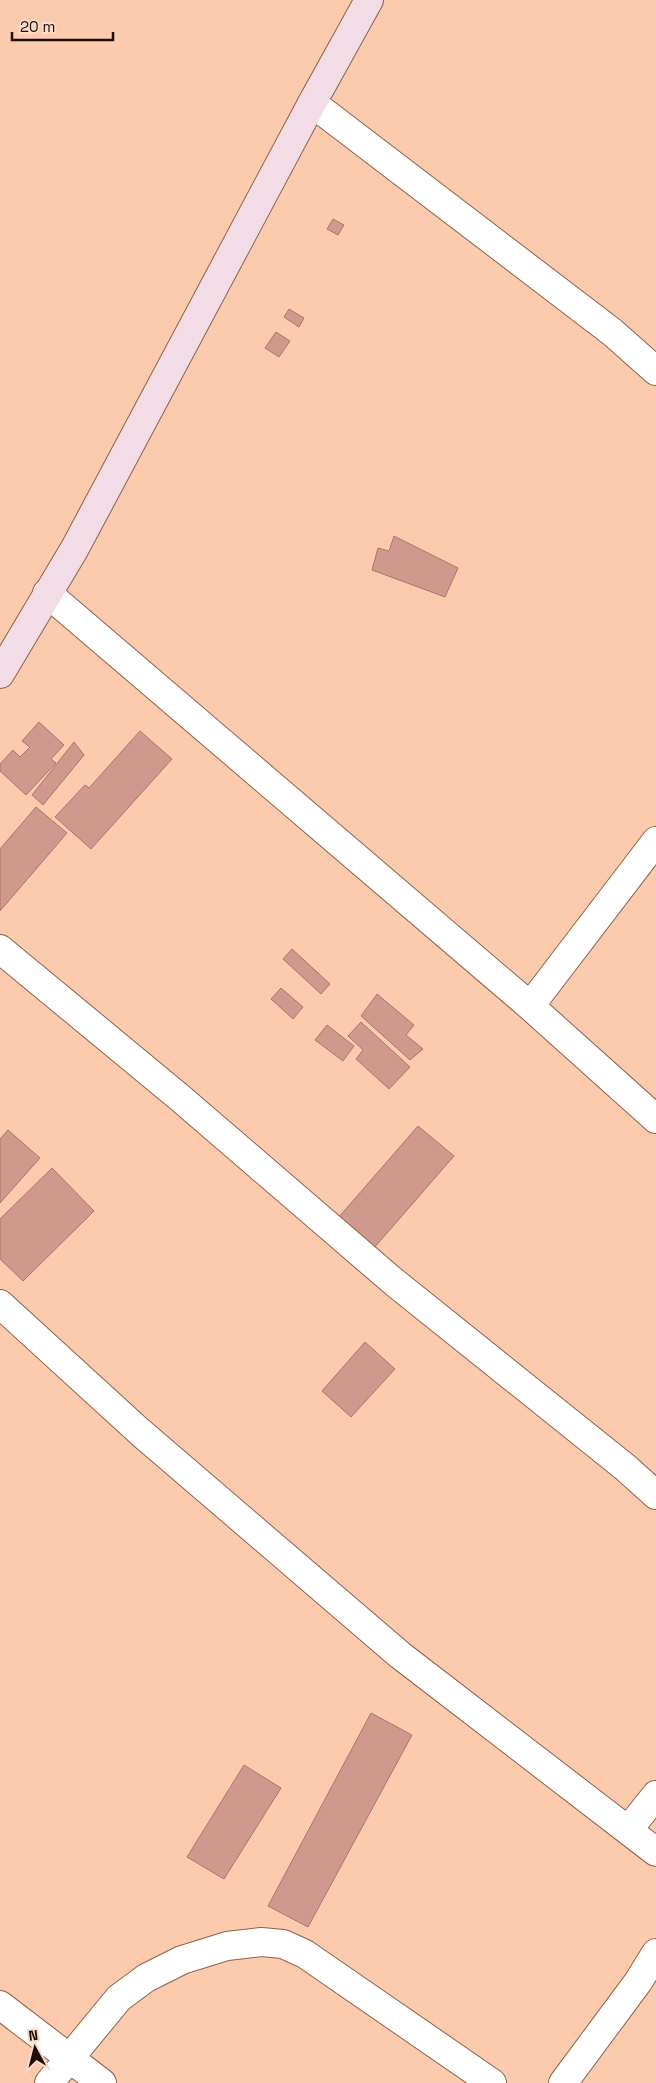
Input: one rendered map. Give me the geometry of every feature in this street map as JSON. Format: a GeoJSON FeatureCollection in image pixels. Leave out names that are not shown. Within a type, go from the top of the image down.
{"type":"FeatureCollection","features":[{"type":"Feature","properties":{"kind":"main road"},"geometry":{"type":"LineString","coordinates":[[4,659],[75,548],[312,103],[369,0]]}},
{"type":"Feature","properties":{"kind":"street"},"geometry":{"type":"LineString","coordinates":[[312,103],[612,332],[656,371]]}},
{"type":"Feature","properties":{"kind":"street"},"geometry":{"type":"LineString","coordinates":[[47,593],[530,1006],[656,1119]]}},
{"type":"Feature","properties":{"kind":"street"},"geometry":{"type":"LineString","coordinates":[[530,1006],[656,841]]}},
{"type":"Feature","properties":{"kind":"street"},"geometry":{"type":"LineString","coordinates":[[0,949],[179,1097],[394,1282],[626,1468],[656,1495]]}},
{"type":"Feature","properties":{"kind":"street"},"geometry":{"type":"LineString","coordinates":[[0,1304],[140,1432],[400,1655],[656,1852]]}},
{"type":"Feature","properties":{"kind":"street"},"geometry":{"type":"LineString","coordinates":[[628,1830],[656,1795]]}},
{"type":"Feature","properties":{"kind":"street"},"geometry":{"type":"LineString","coordinates":[[49,2083],[119,1998],[146,1978],[182,1960],[227,1946],[261,1942],[283,1944],[305,1954],[492,2083]]}},
{"type":"Feature","properties":{"kind":"street"},"geometry":{"type":"LineString","coordinates":[[563,2083],[638,1982],[656,1953]]}},
{"type":"Feature","properties":{"kind":"street"},"geometry":{"type":"LineString","coordinates":[[0,2005],[102,2083]]}},
{"type":"Feature","properties":{"kind":"building"},"geometry":{"type":"Polygon","coordinates":[[[333,219],[344,225],[338,235],[327,229],[333,219]]]}},
{"type":"Feature","properties":{"kind":"building"},"geometry":{"type":"Polygon","coordinates":[[[289,309],[304,318],[299,327],[284,317],[289,309]]]}},
{"type":"Feature","properties":{"kind":"building"},"geometry":{"type":"Polygon","coordinates":[[[276,332],[290,341],[279,357],[265,348],[276,332]]]}},
{"type":"Feature","properties":{"kind":"building"},"geometry":{"type":"Polygon","coordinates":[[[394,536],[458,568],[445,597],[372,570],[378,548],[389,551],[394,536]]]}},
{"type":"Feature","properties":{"kind":"building"},"geometry":{"type":"Polygon","coordinates":[[[39,722],[64,745],[51,759],[56,763],[26,795],[0,771],[0,764],[13,750],[20,757],[30,747],[22,741],[39,722]]]}},
{"type":"Feature","properties":{"kind":"building"},"geometry":{"type":"Polygon","coordinates":[[[140,731],[172,759],[91,849],[55,817],[85,785],[89,788],[140,731]]]}},
{"type":"Feature","properties":{"kind":"building"},"geometry":{"type":"Polygon","coordinates":[[[74,742],[84,755],[43,805],[32,795],[74,742]]]}},
{"type":"Feature","properties":{"kind":"building"},"geometry":{"type":"Polygon","coordinates":[[[36,807],[67,833],[0,911],[0,849],[36,807]]]}},
{"type":"Feature","properties":{"kind":"building"},"geometry":{"type":"Polygon","coordinates":[[[292,949],[330,984],[321,994],[283,959],[292,949]]]}},
{"type":"Feature","properties":{"kind":"building"},"geometry":{"type":"Polygon","coordinates":[[[281,988],[303,1007],[293,1019],[271,999],[281,988]]]}},
{"type":"Feature","properties":{"kind":"building"},"geometry":{"type":"Polygon","coordinates":[[[377,994],[414,1025],[406,1035],[423,1049],[410,1060],[361,1016],[377,994]]]}},
{"type":"Feature","properties":{"kind":"building"},"geometry":{"type":"Polygon","coordinates":[[[361,1022],[410,1067],[389,1089],[356,1059],[363,1050],[348,1036],[361,1022]]]}},
{"type":"Feature","properties":{"kind":"building"},"geometry":{"type":"Polygon","coordinates":[[[327,1025],[354,1046],[343,1061],[315,1040],[327,1025]]]}},
{"type":"Feature","properties":{"kind":"building"},"geometry":{"type":"Polygon","coordinates":[[[418,1126],[454,1156],[374,1248],[338,1218],[418,1126]]]}},
{"type":"Feature","properties":{"kind":"building"},"geometry":{"type":"Polygon","coordinates":[[[8,1130],[40,1158],[0,1203],[0,1139],[8,1130]]]}},
{"type":"Feature","properties":{"kind":"building"},"geometry":{"type":"Polygon","coordinates":[[[52,1168],[94,1211],[23,1281],[0,1259],[0,1219],[52,1168]]]}},
{"type":"Feature","properties":{"kind":"building"},"geometry":{"type":"Polygon","coordinates":[[[365,1342],[395,1369],[351,1417],[322,1391],[365,1342]]]}},
{"type":"Feature","properties":{"kind":"building"},"geometry":{"type":"Polygon","coordinates":[[[371,1713],[412,1735],[308,1927],[268,1906],[371,1713]]]}},
{"type":"Feature","properties":{"kind":"building"},"geometry":{"type":"Polygon","coordinates":[[[244,1765],[281,1788],[224,1879],[187,1857],[244,1765]]]}}]}
